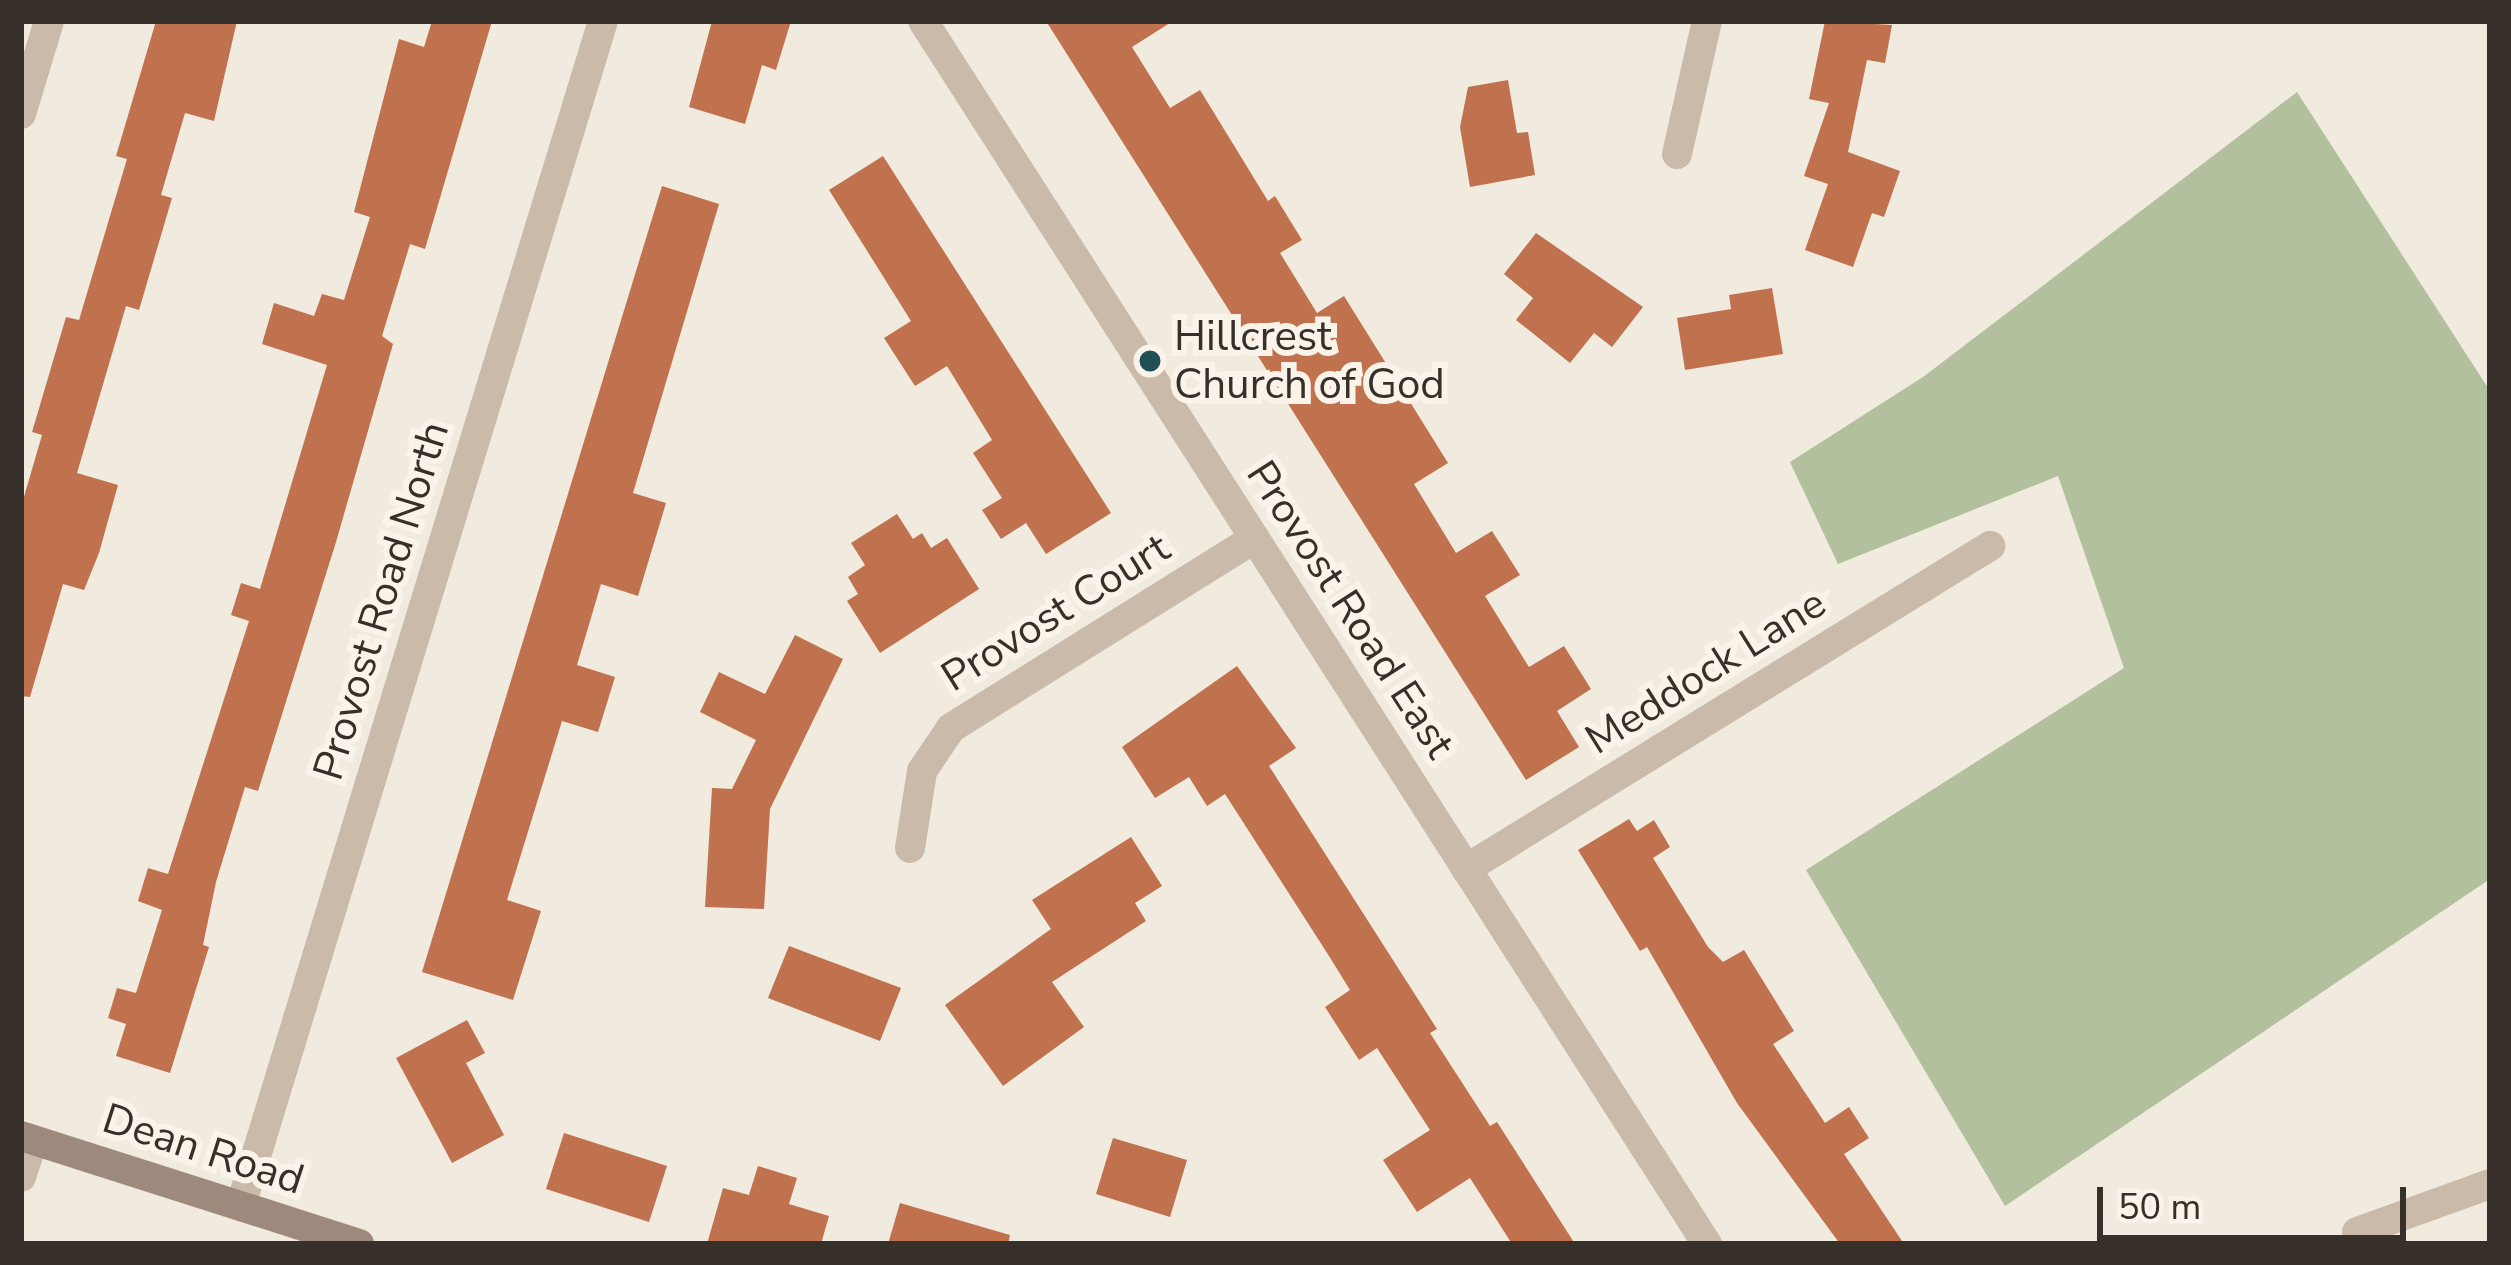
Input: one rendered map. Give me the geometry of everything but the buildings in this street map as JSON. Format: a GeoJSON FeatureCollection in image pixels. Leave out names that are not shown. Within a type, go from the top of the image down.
{"type":"FeatureCollection","features":[{"type":"Feature","properties":{"kind":"main road","name":"Dean Road"},"geometry":{"type":"LineString","coordinates":[[27,1138],[359,1244]]}},
{"type":"Feature","properties":{"kind":"street"},"geometry":{"type":"LineString","coordinates":[[21,114],[50,21]]}},
{"type":"Feature","properties":{"kind":"street","name":"Provost Road North"},"geometry":{"type":"LineString","coordinates":[[241,1205],[603,21]]}},
{"type":"Feature","properties":{"kind":"street","name":"Provost Road East"},"geometry":{"type":"LineString","coordinates":[[923,21],[1707,1244]]}},
{"type":"Feature","properties":{"kind":"street"},"geometry":{"type":"LineString","coordinates":[[1677,154],[1707,21]]}},
{"type":"Feature","properties":{"kind":"street","name":"Provost Court"},"geometry":{"type":"LineString","coordinates":[[910,848],[922,771],[950,728],[1255,538]]}},
{"type":"Feature","properties":{"kind":"street","name":"Meddock Lane"},"geometry":{"type":"LineString","coordinates":[[1466,869],[1990,546]]}},
{"type":"Feature","properties":{"kind":"street"},"geometry":{"type":"LineString","coordinates":[[21,1177],[27,1138]]}},
{"type":"Feature","properties":{"kind":"street"},"geometry":{"type":"LineString","coordinates":[[2356,1232],[2490,1184]]}},
{"type":"Feature","properties":{"kind":"green space"},"geometry":{"type":"Polygon","coordinates":[[[2297,92],[2490,391],[2490,879],[2005,1206],[1806,870],[2124,668],[2058,476],[1838,564],[1790,462],[1923,377],[2297,92]]]}},
{"type":"Feature","properties":{"kind":"place","name":"Hillcrest Church of God"},"geometry":{"type":"Point","coordinates":[1150,361]}}]}
